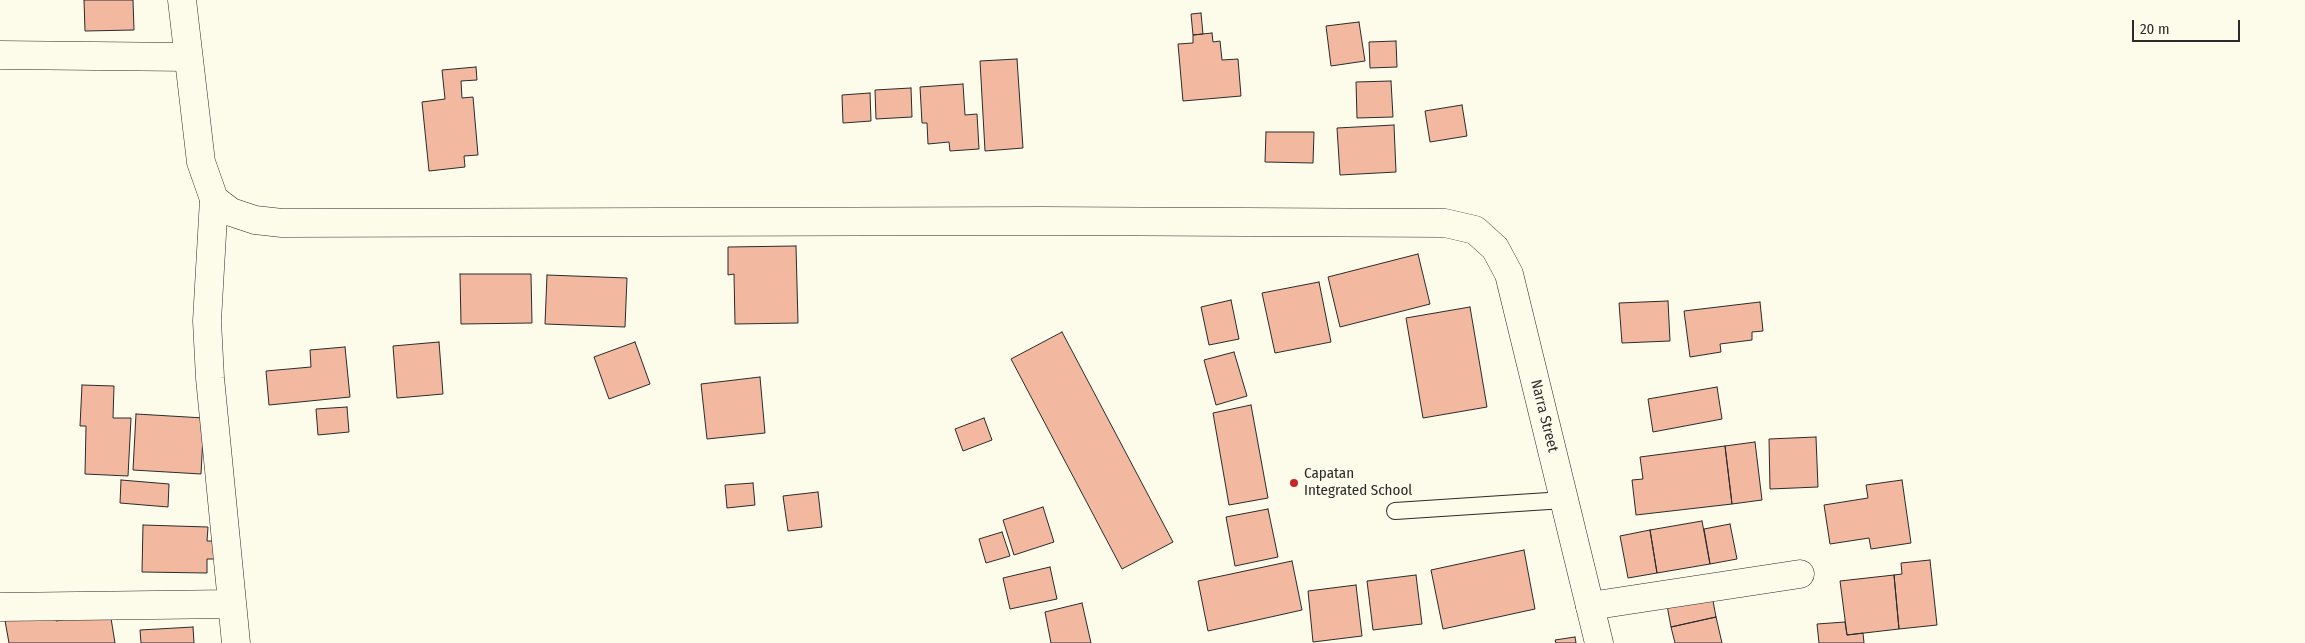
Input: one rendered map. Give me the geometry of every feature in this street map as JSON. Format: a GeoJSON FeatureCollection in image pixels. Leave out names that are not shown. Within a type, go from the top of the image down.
{"type":"FeatureCollection","features":[{"type":"Feature","properties":{"kind":"street"},"geometry":{"type":"LineString","coordinates":[[182,0],[201,162],[214,199],[207,321],[210,378],[236,643]]}},
{"type":"Feature","properties":{"kind":"street"},"geometry":{"type":"LineString","coordinates":[[0,55],[188,57]]}},
{"type":"Feature","properties":{"kind":"street","name":"Narra Street"},"geometry":{"type":"LineString","coordinates":[[214,199],[231,212],[255,220],[282,223],[1041,221],[1445,223],[1475,230],[1495,248],[1509,274],[1599,643]]}},
{"type":"Feature","properties":{"kind":"street"},"geometry":{"type":"LineString","coordinates":[[1590,606],[1800,574]]}},
{"type":"Feature","properties":{"kind":"street"},"geometry":{"type":"LineString","coordinates":[[0,607],[231,604]]}},
{"type":"Feature","properties":{"kind":"lane"},"geometry":{"type":"LineString","coordinates":[[1395,511],[1564,500]]}},
{"type":"Feature","properties":{"kind":"building"},"geometry":{"type":"Polygon","coordinates":[[[84,0],[133,0],[134,30],[85,31],[84,0]]]}},
{"type":"Feature","properties":{"kind":"building"},"geometry":{"type":"Polygon","coordinates":[[[1201,13],[1203,34],[1193,35],[1191,14],[1201,13]]]}},
{"type":"Feature","properties":{"kind":"building"},"geometry":{"type":"Polygon","coordinates":[[[1359,22],[1365,61],[1331,66],[1326,26],[1359,22]]]}},
{"type":"Feature","properties":{"kind":"building"},"geometry":{"type":"Polygon","coordinates":[[[1212,33],[1213,42],[1220,41],[1222,60],[1238,59],[1241,96],[1183,101],[1178,44],[1193,43],[1193,35],[1212,33]]]}},
{"type":"Feature","properties":{"kind":"building"},"geometry":{"type":"Polygon","coordinates":[[[1396,41],[1397,67],[1370,68],[1369,42],[1396,41]]]}},
{"type":"Feature","properties":{"kind":"building"},"geometry":{"type":"Polygon","coordinates":[[[1017,59],[1023,148],[985,151],[980,61],[1017,59]]]}},
{"type":"Feature","properties":{"kind":"building"},"geometry":{"type":"Polygon","coordinates":[[[476,67],[477,80],[461,81],[462,98],[473,97],[478,155],[464,156],[465,167],[429,171],[422,102],[445,99],[442,70],[476,67]]]}},
{"type":"Feature","properties":{"kind":"building"},"geometry":{"type":"Polygon","coordinates":[[[1391,81],[1393,117],[1357,118],[1356,82],[1391,81]]]}},
{"type":"Feature","properties":{"kind":"building"},"geometry":{"type":"Polygon","coordinates":[[[963,84],[965,115],[977,114],[979,149],[950,151],[949,142],[928,144],[927,123],[922,123],[920,87],[963,84]]]}},
{"type":"Feature","properties":{"kind":"building"},"geometry":{"type":"Polygon","coordinates":[[[911,88],[912,117],[876,119],[875,90],[911,88]]]}},
{"type":"Feature","properties":{"kind":"building"},"geometry":{"type":"Polygon","coordinates":[[[870,93],[871,121],[843,123],[842,95],[870,93]]]}},
{"type":"Feature","properties":{"kind":"building"},"geometry":{"type":"Polygon","coordinates":[[[1462,105],[1467,136],[1430,142],[1425,111],[1462,105]]]}},
{"type":"Feature","properties":{"kind":"building"},"geometry":{"type":"Polygon","coordinates":[[[1394,125],[1396,172],[1340,175],[1337,128],[1394,125]]]}},
{"type":"Feature","properties":{"kind":"building"},"geometry":{"type":"Polygon","coordinates":[[[1266,132],[1314,132],[1313,163],[1265,162],[1266,132]]]}},
{"type":"Feature","properties":{"kind":"building"},"geometry":{"type":"Polygon","coordinates":[[[796,246],[798,323],[735,324],[734,274],[728,275],[728,247],[796,246]]]}},
{"type":"Feature","properties":{"kind":"building"},"geometry":{"type":"Polygon","coordinates":[[[1418,254],[1430,304],[1340,327],[1328,277],[1418,254]]]}},
{"type":"Feature","properties":{"kind":"building"},"geometry":{"type":"Polygon","coordinates":[[[460,274],[531,274],[532,323],[461,324],[460,274]]]}},
{"type":"Feature","properties":{"kind":"building"},"geometry":{"type":"Polygon","coordinates":[[[547,275],[627,278],[625,327],[545,324],[547,275]]]}},
{"type":"Feature","properties":{"kind":"building"},"geometry":{"type":"Polygon","coordinates":[[[1319,282],[1331,342],[1275,353],[1262,293],[1319,282]]]}},
{"type":"Feature","properties":{"kind":"building"},"geometry":{"type":"Polygon","coordinates":[[[1231,300],[1239,339],[1209,345],[1201,307],[1231,300]]]}},
{"type":"Feature","properties":{"kind":"building"},"geometry":{"type":"Polygon","coordinates":[[[1668,301],[1670,341],[1622,343],[1619,303],[1668,301]]]}},
{"type":"Feature","properties":{"kind":"building"},"geometry":{"type":"Polygon","coordinates":[[[1760,302],[1763,331],[1752,332],[1752,340],[1720,344],[1721,352],[1690,357],[1684,311],[1760,302]]]}},
{"type":"Feature","properties":{"kind":"building"},"geometry":{"type":"Polygon","coordinates":[[[1470,307],[1487,407],[1423,418],[1406,318],[1470,307]]]}},
{"type":"Feature","properties":{"kind":"building"},"geometry":{"type":"Polygon","coordinates":[[[1062,332],[1173,542],[1122,569],[1011,359],[1062,332]]]}},
{"type":"Feature","properties":{"kind":"building"},"geometry":{"type":"Polygon","coordinates":[[[439,342],[443,394],[397,398],[393,346],[439,342]]]}},
{"type":"Feature","properties":{"kind":"building"},"geometry":{"type":"Polygon","coordinates":[[[635,342],[650,384],[609,399],[594,357],[635,342]]]}},
{"type":"Feature","properties":{"kind":"building"},"geometry":{"type":"Polygon","coordinates":[[[345,347],[350,397],[269,405],[266,371],[311,367],[310,350],[345,347]]]}},
{"type":"Feature","properties":{"kind":"building"},"geometry":{"type":"Polygon","coordinates":[[[1234,352],[1247,396],[1216,405],[1204,360],[1234,352]]]}},
{"type":"Feature","properties":{"kind":"building"},"geometry":{"type":"Polygon","coordinates":[[[760,377],[765,433],[707,439],[701,384],[760,377]]]}},
{"type":"Feature","properties":{"kind":"building"},"geometry":{"type":"Polygon","coordinates":[[[82,385],[114,386],[113,418],[131,418],[128,476],[85,474],[86,426],[80,426],[82,385]]]}},
{"type":"Feature","properties":{"kind":"building"},"geometry":{"type":"Polygon","coordinates":[[[1717,387],[1722,419],[1653,432],[1648,399],[1717,387]]]}},
{"type":"Feature","properties":{"kind":"building"},"geometry":{"type":"Polygon","coordinates":[[[1251,405],[1268,498],[1229,505],[1213,413],[1251,405]]]}},
{"type":"Feature","properties":{"kind":"building"},"geometry":{"type":"Polygon","coordinates":[[[347,407],[349,432],[318,435],[316,409],[347,407]]]}},
{"type":"Feature","properties":{"kind":"building"},"geometry":{"type":"Polygon","coordinates":[[[136,414],[204,418],[201,474],[133,470],[136,414]]]}},
{"type":"Feature","properties":{"kind":"building"},"geometry":{"type":"Polygon","coordinates":[[[984,418],[992,440],[963,451],[955,429],[984,418]]]}},
{"type":"Feature","properties":{"kind":"building"},"geometry":{"type":"Polygon","coordinates":[[[1816,437],[1818,487],[1770,489],[1769,439],[1816,437]]]}},
{"type":"Feature","properties":{"kind":"building"},"geometry":{"type":"Polygon","coordinates":[[[1755,442],[1762,500],[1732,504],[1725,446],[1755,442]]]}},
{"type":"Feature","properties":{"kind":"building"},"geometry":{"type":"Polygon","coordinates":[[[1725,446],[1732,504],[1636,515],[1632,480],[1643,479],[1640,457],[1725,446]]]}},
{"type":"Feature","properties":{"kind":"building"},"geometry":{"type":"Polygon","coordinates":[[[121,480],[169,484],[168,507],[120,503],[121,480]]]}},
{"type":"Feature","properties":{"kind":"building"},"geometry":{"type":"Polygon","coordinates":[[[1902,480],[1911,543],[1871,549],[1869,538],[1830,544],[1824,505],[1868,498],[1866,485],[1902,480]]]}},
{"type":"Feature","properties":{"kind":"building"},"geometry":{"type":"Polygon","coordinates":[[[753,483],[755,505],[727,508],[725,485],[753,483]]]}},
{"type":"Feature","properties":{"kind":"building"},"geometry":{"type":"Polygon","coordinates":[[[818,492],[822,527],[788,531],[783,496],[818,492]]]}},
{"type":"Feature","properties":{"kind":"building"},"geometry":{"type":"Polygon","coordinates":[[[1043,507],[1054,542],[1014,555],[1003,520],[1043,507]]]}},
{"type":"Feature","properties":{"kind":"building"},"geometry":{"type":"Polygon","coordinates":[[[1268,509],[1278,557],[1235,566],[1226,517],[1268,509]]]}},
{"type":"Feature","properties":{"kind":"building"},"geometry":{"type":"Polygon","coordinates":[[[1702,521],[1710,564],[1657,573],[1650,530],[1702,521]]]}},
{"type":"Feature","properties":{"kind":"building"},"geometry":{"type":"Polygon","coordinates":[[[1730,524],[1737,559],[1710,564],[1704,529],[1730,524]]]}},
{"type":"Feature","properties":{"kind":"building"},"geometry":{"type":"Polygon","coordinates":[[[143,525],[208,527],[207,541],[224,541],[224,559],[207,559],[207,573],[142,572],[143,525]]]}},
{"type":"Feature","properties":{"kind":"building"},"geometry":{"type":"Polygon","coordinates":[[[1650,530],[1657,573],[1628,578],[1620,536],[1650,530]]]}},
{"type":"Feature","properties":{"kind":"building"},"geometry":{"type":"Polygon","coordinates":[[[1002,532],[1010,556],[986,563],[979,539],[1002,532]]]}},
{"type":"Feature","properties":{"kind":"building"},"geometry":{"type":"Polygon","coordinates":[[[1524,550],[1535,609],[1443,629],[1431,570],[1524,550]]]}},
{"type":"Feature","properties":{"kind":"building"},"geometry":{"type":"Polygon","coordinates":[[[1930,560],[1937,625],[1899,629],[1894,575],[1902,574],[1901,563],[1930,560]]]}},
{"type":"Feature","properties":{"kind":"building"},"geometry":{"type":"Polygon","coordinates":[[[1292,561],[1302,610],[1208,631],[1198,581],[1292,561]]]}},
{"type":"Feature","properties":{"kind":"building"},"geometry":{"type":"Polygon","coordinates":[[[1050,567],[1057,599],[1010,609],[1003,578],[1050,567]]]}},
{"type":"Feature","properties":{"kind":"building"},"geometry":{"type":"Polygon","coordinates":[[[1416,575],[1422,624],[1373,630],[1367,581],[1416,575]]]}},
{"type":"Feature","properties":{"kind":"building"},"geometry":{"type":"Polygon","coordinates":[[[1894,575],[1899,629],[1847,635],[1840,581],[1894,575]]]}},
{"type":"Feature","properties":{"kind":"building"},"geometry":{"type":"Polygon","coordinates":[[[1356,585],[1362,636],[1313,642],[1308,591],[1356,585]]]}},
{"type":"Feature","properties":{"kind":"building"},"geometry":{"type":"Polygon","coordinates":[[[1711,590],[1716,617],[1671,627],[1666,600],[1711,590]]]}},
{"type":"Feature","properties":{"kind":"building"},"geometry":{"type":"Polygon","coordinates":[[[1082,603],[1091,643],[1051,643],[1045,612],[1082,603]]]}},
{"type":"Feature","properties":{"kind":"building"},"geometry":{"type":"Polygon","coordinates":[[[53,608],[56,621],[110,612],[115,643],[9,643],[4,615],[53,608]]]}},
{"type":"Feature","properties":{"kind":"building"},"geometry":{"type":"Polygon","coordinates":[[[1716,617],[1722,643],[1675,643],[1671,627],[1716,617]]]}},
{"type":"Feature","properties":{"kind":"building"},"geometry":{"type":"Polygon","coordinates":[[[1845,622],[1847,635],[1863,633],[1864,643],[1819,643],[1817,624],[1845,622]]]}},
{"type":"Feature","properties":{"kind":"building"},"geometry":{"type":"Polygon","coordinates":[[[193,627],[194,643],[141,643],[140,630],[193,627]]]}},
{"type":"Feature","properties":{"kind":"building"},"geometry":{"type":"Polygon","coordinates":[[[1575,637],[1576,643],[1556,643],[1555,640],[1575,637]]]}},
{"type":"Feature","properties":{"kind":"place","name":"Capatan Integrated School"},"geometry":{"type":"Point","coordinates":[1294,483]}}]}
